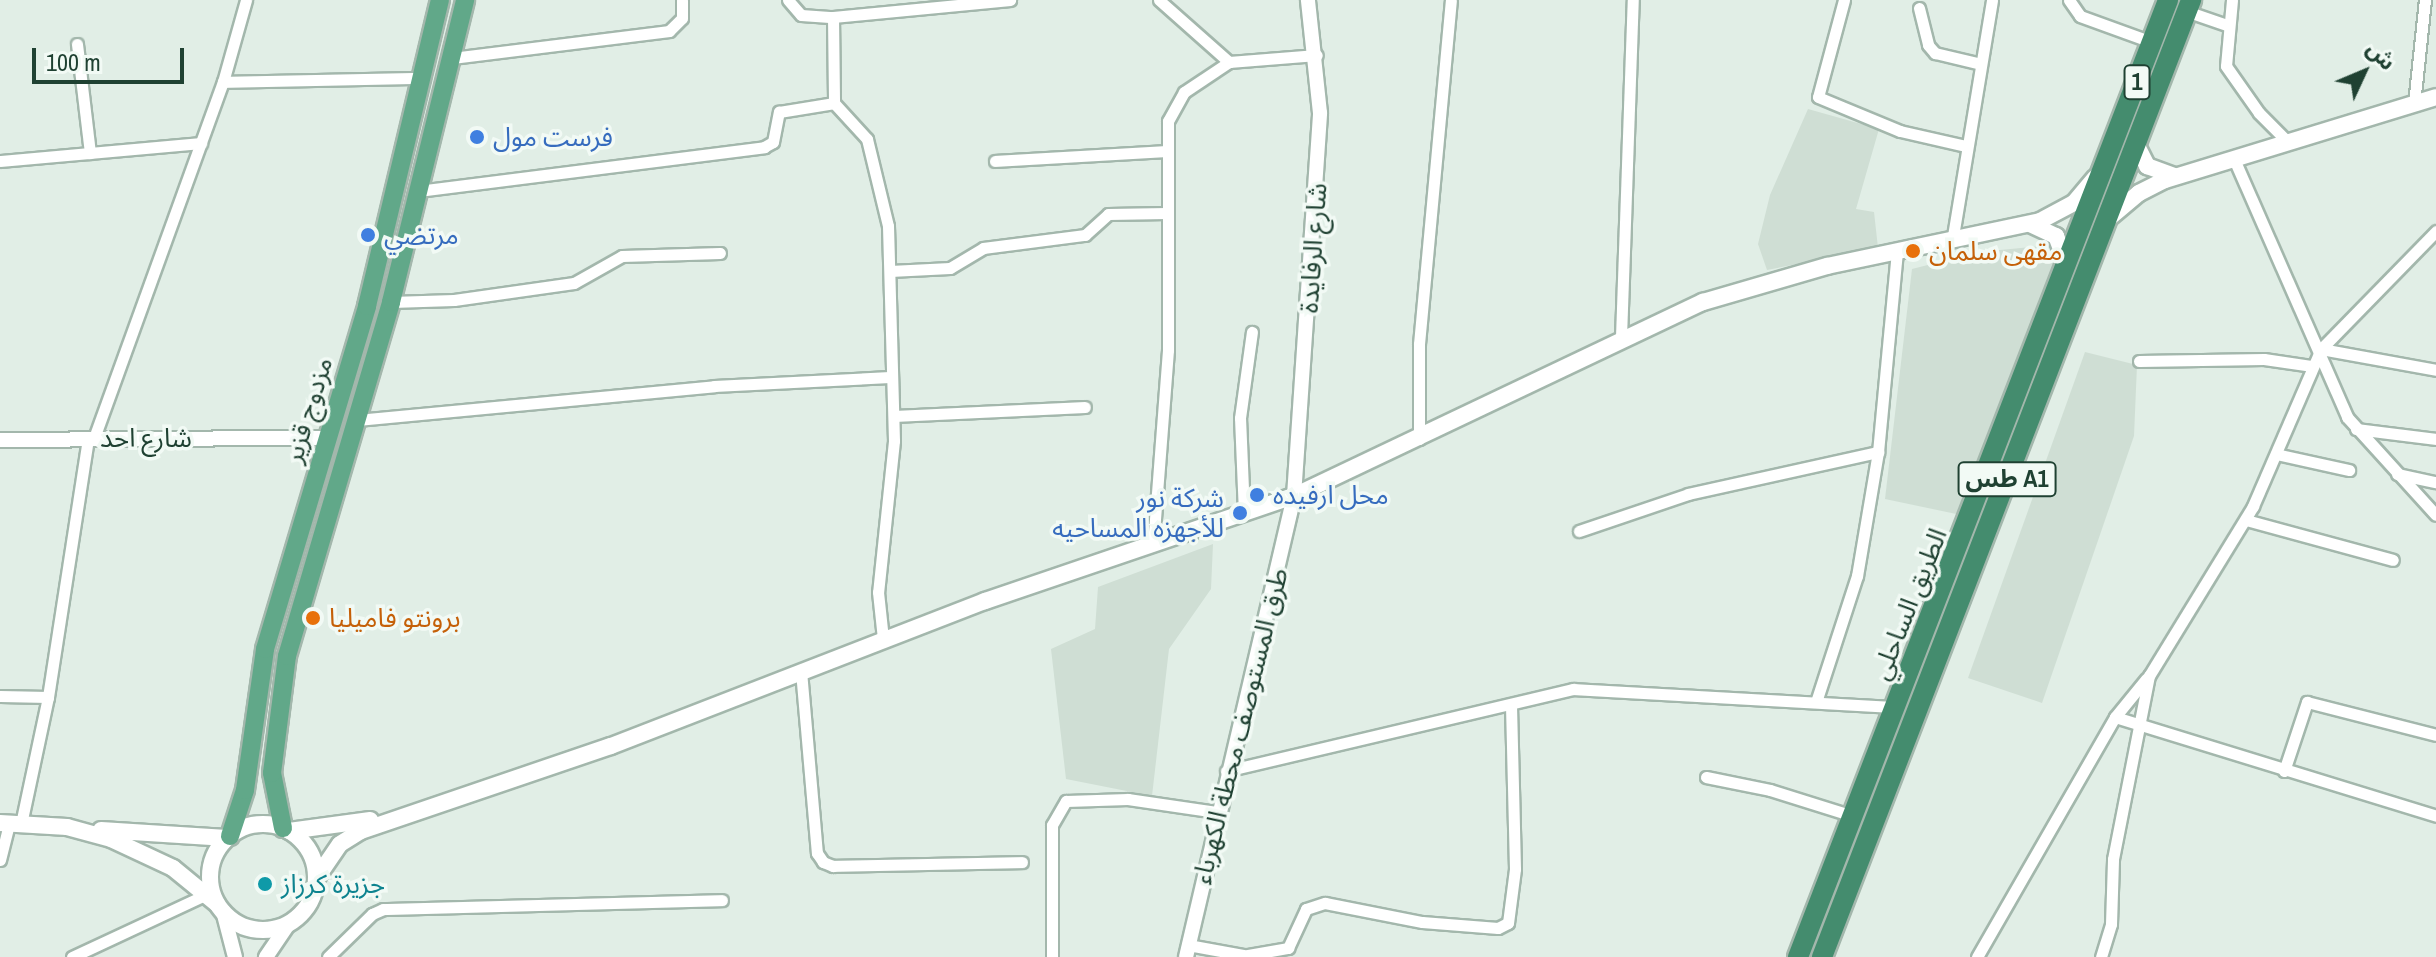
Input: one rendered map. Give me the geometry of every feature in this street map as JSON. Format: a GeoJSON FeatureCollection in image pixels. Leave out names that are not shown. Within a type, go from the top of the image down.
{"type":"FeatureCollection","features":[{"type":"Feature","properties":{"kind":"highway","name":"الطريق الساحلي"},"geometry":{"type":"LineString","coordinates":[[1798,957],[2066,272],[2103,164],[2168,0]]}},
{"type":"Feature","properties":{"kind":"highway","name":"الطريق الساحلي"},"geometry":{"type":"LineString","coordinates":[[1822,957],[2188,6]]}},
{"type":"Feature","properties":{"kind":"main road","name":"مزدوج قزير"},"geometry":{"type":"LineString","coordinates":[[229,837],[245,790],[265,649],[345,382],[440,0]]}},
{"type":"Feature","properties":{"kind":"main road","name":"مزدوج قزير"},"geometry":{"type":"LineString","coordinates":[[286,830],[272,773],[287,656],[391,302],[465,0]]}},
{"type":"Feature","properties":{"kind":"main road"},"geometry":{"type":"LineString","coordinates":[[2106,222],[2139,193],[2179,176],[2436,97]]}},
{"type":"Feature","properties":{"kind":"main road"},"geometry":{"type":"LineString","coordinates":[[2136,144],[2154,171],[2179,176]]}},
{"type":"Feature","properties":{"kind":"main road"},"geometry":{"type":"LineString","coordinates":[[87,831],[154,857],[249,928],[269,929],[289,923],[305,909],[316,879],[347,839],[411,813],[611,746],[883,639],[1294,496],[1419,439],[1621,337],[1738,290],[1953,236],[2028,224],[2074,203],[2103,164]]}},
{"type":"Feature","properties":{"kind":"main road"},"geometry":{"type":"LineString","coordinates":[[2028,224],[2056,236],[2065,249],[2066,272]]}},
{"type":"Feature","properties":{"kind":"main road"},"geometry":{"type":"LineString","coordinates":[[345,382],[367,388]]}},
{"type":"Feature","properties":{"kind":"main road"},"geometry":{"type":"LineString","coordinates":[[10,823],[87,831],[229,837],[261,824],[286,830],[411,813]]}},
{"type":"Feature","properties":{"kind":"main road"},"geometry":{"type":"LineString","coordinates":[[286,830],[311,855],[316,879]]}},
{"type":"Feature","properties":{"kind":"main road"},"geometry":{"type":"LineString","coordinates":[[215,903],[211,869],[229,837]]}},
{"type":"Feature","properties":{"kind":"street"},"geometry":{"type":"LineString","coordinates":[[0,860],[48,697],[91,438],[223,82],[246,0]]}},
{"type":"Feature","properties":{"kind":"street"},"geometry":{"type":"LineString","coordinates":[[452,58],[669,31],[682,18],[682,0]]}},
{"type":"Feature","properties":{"kind":"street"},"geometry":{"type":"LineString","coordinates":[[788,0],[801,15],[833,17],[880,6],[1010,0]]}},
{"type":"Feature","properties":{"kind":"street"},"geometry":{"type":"LineString","coordinates":[[1159,0],[1229,62]]}},
{"type":"Feature","properties":{"kind":"street","name":"شارع الرفايدة"},"geometry":{"type":"LineString","coordinates":[[1294,496],[1318,166],[1317,55],[1308,0]]}},
{"type":"Feature","properties":{"kind":"street"},"geometry":{"type":"LineString","coordinates":[[1419,439],[1419,344],[1451,0]]}},
{"type":"Feature","properties":{"kind":"street"},"geometry":{"type":"LineString","coordinates":[[1621,337],[1633,0]]}},
{"type":"Feature","properties":{"kind":"street"},"geometry":{"type":"LineString","coordinates":[[1844,0],[1818,97],[1900,131],[1966,146]]}},
{"type":"Feature","properties":{"kind":"street"},"geometry":{"type":"LineString","coordinates":[[1953,236],[1992,0]]}},
{"type":"Feature","properties":{"kind":"street"},"geometry":{"type":"LineString","coordinates":[[2069,0],[2080,16],[2152,42]]}},
{"type":"Feature","properties":{"kind":"street"},"geometry":{"type":"LineString","coordinates":[[2232,0],[2227,25],[2226,66],[2259,113],[2287,141]]}},
{"type":"Feature","properties":{"kind":"street"},"geometry":{"type":"LineString","coordinates":[[2414,104],[2425,0]]}},
{"type":"Feature","properties":{"kind":"street"},"geometry":{"type":"LineString","coordinates":[[2188,6],[2227,25]]}},
{"type":"Feature","properties":{"kind":"street"},"geometry":{"type":"LineString","coordinates":[[1919,8],[1928,45],[1935,53],[1981,64]]}},
{"type":"Feature","properties":{"kind":"street"},"geometry":{"type":"LineString","coordinates":[[833,17],[834,103],[858,126],[874,156],[890,271],[890,377],[894,416],[891,493],[878,592],[883,639]]}},
{"type":"Feature","properties":{"kind":"street"},"geometry":{"type":"LineString","coordinates":[[77,44],[90,153]]}},
{"type":"Feature","properties":{"kind":"street"},"geometry":{"type":"LineString","coordinates":[[1153,545],[1168,350],[1166,151],[1173,107],[1196,82],[1229,62],[1317,55]]}},
{"type":"Feature","properties":{"kind":"street"},"geometry":{"type":"LineString","coordinates":[[223,82],[420,78]]}},
{"type":"Feature","properties":{"kind":"street"},"geometry":{"type":"LineString","coordinates":[[418,191],[764,147],[773,142],[779,112],[834,103]]}},
{"type":"Feature","properties":{"kind":"street"},"geometry":{"type":"LineString","coordinates":[[0,161],[201,143]]}},
{"type":"Feature","properties":{"kind":"street"},"geometry":{"type":"LineString","coordinates":[[995,161],[1166,151]]}},
{"type":"Feature","properties":{"kind":"street"},"geometry":{"type":"LineString","coordinates":[[2234,159],[2275,261],[2321,349],[2329,378],[2356,429],[2436,515]]}},
{"type":"Feature","properties":{"kind":"street"},"geometry":{"type":"LineString","coordinates":[[890,271],[950,268],[983,248],[1085,235],[1108,214],[1167,213]]}},
{"type":"Feature","properties":{"kind":"street"},"geometry":{"type":"LineString","coordinates":[[1977,957],[2115,717],[2149,676],[2246,520],[2321,349],[2436,231]]}},
{"type":"Feature","properties":{"kind":"street"},"geometry":{"type":"LineString","coordinates":[[1816,702],[1857,576],[1878,452],[1897,250]]}},
{"type":"Feature","properties":{"kind":"street"},"geometry":{"type":"LineString","coordinates":[[391,302],[454,300],[574,283],[622,256],[720,253]]}},
{"type":"Feature","properties":{"kind":"street"},"geometry":{"type":"LineString","coordinates":[[1244,513],[1240,418],[1252,332]]}},
{"type":"Feature","properties":{"kind":"street"},"geometry":{"type":"LineString","coordinates":[[2321,349],[2436,370]]}},
{"type":"Feature","properties":{"kind":"street"},"geometry":{"type":"LineString","coordinates":[[2139,361],[2264,359],[2312,366]]}},
{"type":"Feature","properties":{"kind":"street"},"geometry":{"type":"LineString","coordinates":[[357,420],[714,386],[890,377]]}},
{"type":"Feature","properties":{"kind":"street"},"geometry":{"type":"LineString","coordinates":[[894,416],[1085,407]]}},
{"type":"Feature","properties":{"kind":"street"},"geometry":{"type":"LineString","coordinates":[[2356,429],[2436,439]]}},
{"type":"Feature","properties":{"kind":"street","name":"شارع احد"},"geometry":{"type":"LineString","coordinates":[[0,440],[327,438]]}},
{"type":"Feature","properties":{"kind":"street"},"geometry":{"type":"LineString","coordinates":[[1579,531],[1688,494],[1878,452]]}},
{"type":"Feature","properties":{"kind":"street"},"geometry":{"type":"LineString","coordinates":[[2276,454],[2349,470]]}},
{"type":"Feature","properties":{"kind":"street"},"geometry":{"type":"LineString","coordinates":[[2397,473],[2436,482]]}},
{"type":"Feature","properties":{"kind":"street","name":"طرق المستوصف محطة الكهرباء"},"geometry":{"type":"LineString","coordinates":[[1187,951],[1216,812],[1294,496]]}},
{"type":"Feature","properties":{"kind":"street"},"geometry":{"type":"LineString","coordinates":[[2246,520],[2393,560]]}},
{"type":"Feature","properties":{"kind":"street"},"geometry":{"type":"LineString","coordinates":[[801,671],[817,853],[823,862],[833,866],[1022,862]]}},
{"type":"Feature","properties":{"kind":"street"},"geometry":{"type":"LineString","coordinates":[[2101,957],[2111,924],[2113,859],[2149,676]]}},
{"type":"Feature","properties":{"kind":"street"},"geometry":{"type":"LineString","coordinates":[[1226,771],[1511,704],[1593,688],[1896,707]]}},
{"type":"Feature","properties":{"kind":"street"},"geometry":{"type":"LineString","coordinates":[[0,696],[48,697]]}},
{"type":"Feature","properties":{"kind":"street"},"geometry":{"type":"LineString","coordinates":[[2284,771],[2307,702],[2436,735]]}},
{"type":"Feature","properties":{"kind":"street"},"geometry":{"type":"LineString","coordinates":[[1187,951],[1251,956],[1288,948],[1306,909],[1325,903],[1422,922],[1498,928],[1508,923],[1515,869],[1511,704]]}},
{"type":"Feature","properties":{"kind":"street"},"geometry":{"type":"LineString","coordinates":[[2115,717],[2137,727],[2436,816]]}},
{"type":"Feature","properties":{"kind":"street"},"geometry":{"type":"LineString","coordinates":[[1706,777],[1770,790],[1853,816]]}},
{"type":"Feature","properties":{"kind":"street"},"geometry":{"type":"LineString","coordinates":[[1052,957],[1052,825],[1066,801],[1128,799],[1216,812]]}},
{"type":"Feature","properties":{"kind":"street"},"geometry":{"type":"LineString","coordinates":[[328,957],[365,919],[383,909],[722,900]]}},
{"type":"Feature","properties":{"kind":"street"},"geometry":{"type":"LineString","coordinates":[[72,957],[215,903],[235,957]]}},
{"type":"Feature","properties":{"kind":"street"},"geometry":{"type":"LineString","coordinates":[[266,957],[289,923]]}},
{"type":"Feature","properties":{"kind":"shaded area"},"geometry":{"type":"Polygon","coordinates":[[[1808,109],[1879,129],[1856,209],[1874,212],[1878,248],[1767,270],[1758,244],[1770,195],[1808,109]]]}},
{"type":"Feature","properties":{"kind":"shaded area"},"geometry":{"type":"Polygon","coordinates":[[[2043,246],[2055,266],[1961,515],[1885,499],[1912,269],[1979,252],[2043,246]]]}},
{"type":"Feature","properties":{"kind":"shaded area"},"geometry":{"type":"Polygon","coordinates":[[[2085,352],[2137,365],[2134,436],[2042,703],[1968,678],[2085,352]]]}},
{"type":"Feature","properties":{"kind":"shaded area"},"geometry":{"type":"Polygon","coordinates":[[[1213,544],[1211,589],[1169,649],[1152,796],[1066,779],[1051,649],[1095,629],[1098,587],[1213,544]]]}},
{"type":"Feature","properties":{"kind":"place","name":"فرست مول"},"geometry":{"type":"Point","coordinates":[477,137]}},
{"type":"Feature","properties":{"kind":"place","name":"مرتضي"},"geometry":{"type":"Point","coordinates":[368,235]}},
{"type":"Feature","properties":{"kind":"place","name":"مقهى سلمان"},"geometry":{"type":"Point","coordinates":[1913,251]}},
{"type":"Feature","properties":{"kind":"place","name":"محل ارفيده"},"geometry":{"type":"Point","coordinates":[1257,495]}},
{"type":"Feature","properties":{"kind":"place","name":"شركة نور للأجهزه المساحيه"},"geometry":{"type":"Point","coordinates":[1240,513]}},
{"type":"Feature","properties":{"kind":"place","name":"برونتو فاميليا"},"geometry":{"type":"Point","coordinates":[313,618]}},
{"type":"Feature","properties":{"kind":"place","name":"جزيرة كرزاز"},"geometry":{"type":"Point","coordinates":[265,884]}}]}
